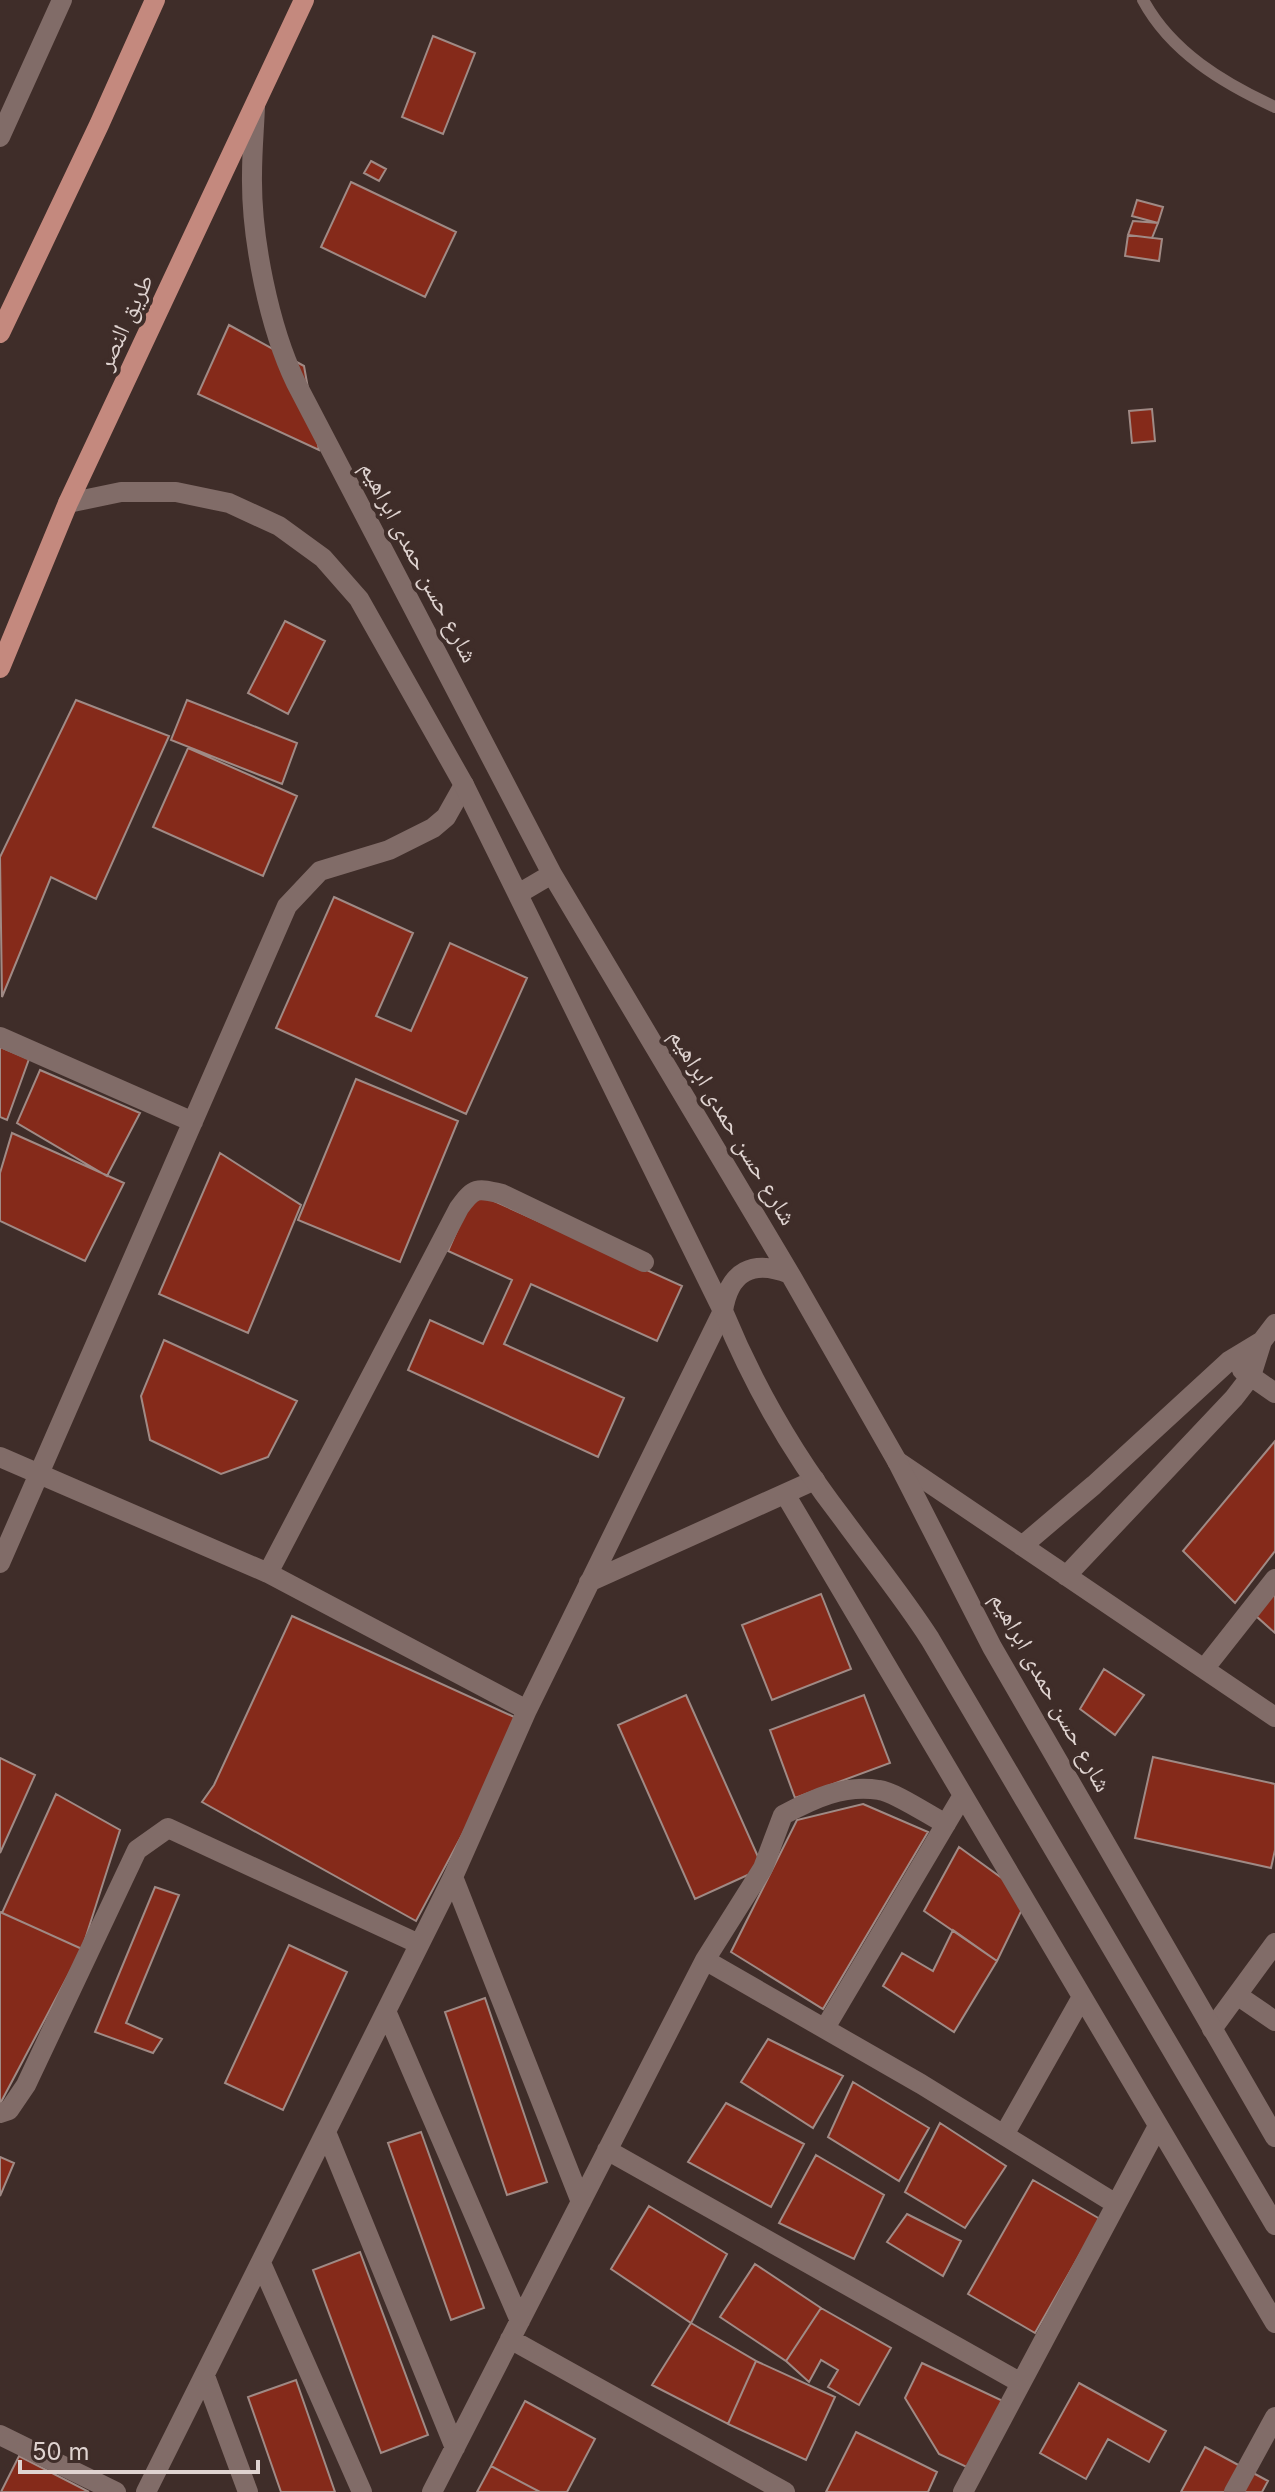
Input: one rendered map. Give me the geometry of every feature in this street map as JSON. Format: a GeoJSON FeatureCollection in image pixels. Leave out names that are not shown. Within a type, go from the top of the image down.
{"type":"FeatureCollection","features":[{"type":"Feature","properties":{"kind":"main road"},"geometry":{"type":"LineString","coordinates":[[0,333],[155,0]]}},
{"type":"Feature","properties":{"kind":"main road","name":"طريق النصر"},"geometry":{"type":"LineString","coordinates":[[0,668],[68,503],[304,0]]}},
{"type":"Feature","properties":{"kind":"street"},"geometry":{"type":"LineString","coordinates":[[0,137],[62,0]]}},
{"type":"Feature","properties":{"kind":"street","name":"شارع حسن حمدى ابراهيم"},"geometry":{"type":"LineString","coordinates":[[255,107],[252,178],[258,248],[282,355],[552,874],[790,1274],[897,1461],[992,1647],[1275,2137]]}},
{"type":"Feature","properties":{"kind":"street"},"geometry":{"type":"LineString","coordinates":[[68,503],[121,492],[176,492],[229,503],[279,526],[323,558],[359,599],[464,785],[723,1311],[733,1337],[780,1424],[815,1480],[902,1596],[930,1639],[1275,2225]]}},
{"type":"Feature","properties":{"kind":"street"},"geometry":{"type":"LineString","coordinates":[[0,1563],[287,906],[320,871],[389,850],[433,828],[446,817],[464,785]]}},
{"type":"Feature","properties":{"kind":"street"},"geometry":{"type":"LineString","coordinates":[[518,894],[552,874]]}},
{"type":"Feature","properties":{"kind":"street"},"geometry":{"type":"LineString","coordinates":[[0,1037],[193,1122]]}},
{"type":"Feature","properties":{"kind":"street"},"geometry":{"type":"LineString","coordinates":[[268,1573],[468,1195],[481,1189],[502,1194],[644,1262]]}},
{"type":"Feature","properties":{"kind":"street"},"geometry":{"type":"LineString","coordinates":[[146,2492],[453,1877],[527,1710],[723,1311],[726,1293],[737,1277],[753,1268],[772,1267],[790,1274]]}},
{"type":"Feature","properties":{"kind":"street"},"geometry":{"type":"LineString","coordinates":[[1066,1576],[1234,1398],[1251,1376],[1262,1341],[1275,1324]]}},
{"type":"Feature","properties":{"kind":"street"},"geometry":{"type":"LineString","coordinates":[[1022,1546],[1094,1485],[1229,1361],[1262,1341]]}},
{"type":"Feature","properties":{"kind":"street"},"geometry":{"type":"LineString","coordinates":[[1229,1361],[1275,1393]]}},
{"type":"Feature","properties":{"kind":"street"},"geometry":{"type":"LineString","coordinates":[[0,1457],[268,1573],[527,1710]]}},
{"type":"Feature","properties":{"kind":"street"},"geometry":{"type":"LineString","coordinates":[[897,1461],[1275,1717]]}},
{"type":"Feature","properties":{"kind":"street"},"geometry":{"type":"LineString","coordinates":[[589,1582],[815,1480]]}},
{"type":"Feature","properties":{"kind":"street"},"geometry":{"type":"LineString","coordinates":[[785,1494],[1275,2323]]}},
{"type":"Feature","properties":{"kind":"street"},"geometry":{"type":"LineString","coordinates":[[1204,1669],[1275,1579]]}},
{"type":"Feature","properties":{"kind":"street"},"geometry":{"type":"LineString","coordinates":[[432,2492],[705,1960],[763,1868],[783,1815],[814,1798],[842,1790],[881,1790],[946,1824]]}},
{"type":"Feature","properties":{"kind":"street"},"geometry":{"type":"LineString","coordinates":[[825,2028],[963,1795]]}},
{"type":"Feature","properties":{"kind":"street"},"geometry":{"type":"LineString","coordinates":[[0,2113],[9,2110],[26,2085],[137,1850],[168,1828],[419,1944]]}},
{"type":"Feature","properties":{"kind":"street"},"geometry":{"type":"LineString","coordinates":[[453,1877],[581,2202]]}},
{"type":"Feature","properties":{"kind":"street"},"geometry":{"type":"LineString","coordinates":[[1212,2029],[1275,1943]]}},
{"type":"Feature","properties":{"kind":"street"},"geometry":{"type":"LineString","coordinates":[[705,1960],[825,2028],[1116,2204]]}},
{"type":"Feature","properties":{"kind":"street"},"geometry":{"type":"LineString","coordinates":[[1237,1995],[1275,2021]]}},
{"type":"Feature","properties":{"kind":"street"},"geometry":{"type":"LineString","coordinates":[[1004,2135],[1082,1997]]}},
{"type":"Feature","properties":{"kind":"street"},"geometry":{"type":"LineString","coordinates":[[386,2011],[515,2330],[785,2492]]}},
{"type":"Feature","properties":{"kind":"street"},"geometry":{"type":"LineString","coordinates":[[963,2492],[1158,2126]]}},
{"type":"Feature","properties":{"kind":"street"},"geometry":{"type":"LineString","coordinates":[[326,2132],[455,2448]]}},
{"type":"Feature","properties":{"kind":"street"},"geometry":{"type":"LineString","coordinates":[[607,2150],[1021,2383]]}},
{"type":"Feature","properties":{"kind":"street"},"geometry":{"type":"LineString","coordinates":[[261,2263],[362,2492]]}},
{"type":"Feature","properties":{"kind":"street"},"geometry":{"type":"LineString","coordinates":[[205,2376],[248,2492]]}},
{"type":"Feature","properties":{"kind":"street"},"geometry":{"type":"LineString","coordinates":[[1234,2492],[1275,2417]]}},
{"type":"Feature","properties":{"kind":"street"},"geometry":{"type":"LineString","coordinates":[[0,2435],[116,2492]]}},
{"type":"Feature","properties":{"kind":"lane"},"geometry":{"type":"LineString","coordinates":[[1143,0],[1188,56],[1223,80],[1275,107]]}},
{"type":"Feature","properties":{"kind":"building"},"geometry":{"type":"Polygon","coordinates":[[[433,36],[475,53],[443,134],[402,117],[433,36]]]}},
{"type":"Feature","properties":{"kind":"building"},"geometry":{"type":"Polygon","coordinates":[[[371,161],[386,169],[379,181],[364,173],[371,161]]]}},
{"type":"Feature","properties":{"kind":"building"},"geometry":{"type":"Polygon","coordinates":[[[351,182],[456,232],[425,297],[321,247],[351,182]]]}},
{"type":"Feature","properties":{"kind":"building"},"geometry":{"type":"Polygon","coordinates":[[[1137,200],[1163,207],[1158,223],[1132,216],[1137,200]]]}},
{"type":"Feature","properties":{"kind":"building"},"geometry":{"type":"Polygon","coordinates":[[[1133,221],[1158,223],[1152,238],[1128,235],[1133,221]]]}},
{"type":"Feature","properties":{"kind":"building"},"geometry":{"type":"Polygon","coordinates":[[[1128,235],[1162,239],[1159,261],[1125,256],[1128,235]]]}},
{"type":"Feature","properties":{"kind":"building"},"geometry":{"type":"Polygon","coordinates":[[[229,325],[304,366],[319,450],[198,394],[229,325]]]}},
{"type":"Feature","properties":{"kind":"building"},"geometry":{"type":"Polygon","coordinates":[[[1152,409],[1155,441],[1132,443],[1129,411],[1152,409]]]}},
{"type":"Feature","properties":{"kind":"building"},"geometry":{"type":"Polygon","coordinates":[[[285,621],[325,641],[288,714],[248,693],[285,621]]]}},
{"type":"Feature","properties":{"kind":"building"},"geometry":{"type":"Polygon","coordinates":[[[76,700],[169,736],[96,899],[51,877],[2,997],[0,857],[76,700]]]}},
{"type":"Feature","properties":{"kind":"building"},"geometry":{"type":"Polygon","coordinates":[[[187,700],[297,743],[282,784],[171,740],[187,700]]]}},
{"type":"Feature","properties":{"kind":"building"},"geometry":{"type":"Polygon","coordinates":[[[188,748],[297,796],[263,876],[153,827],[188,748]]]}},
{"type":"Feature","properties":{"kind":"building"},"geometry":{"type":"Polygon","coordinates":[[[334,897],[413,933],[376,1016],[411,1031],[450,943],[527,978],[466,1114],[276,1028],[334,897]]]}},
{"type":"Feature","properties":{"kind":"building"},"geometry":{"type":"Polygon","coordinates":[[[0,1047],[29,1059],[7,1120],[0,1117],[0,1047]]]}},
{"type":"Feature","properties":{"kind":"building"},"geometry":{"type":"Polygon","coordinates":[[[40,1070],[140,1113],[107,1176],[17,1123],[40,1070]]]}},
{"type":"Feature","properties":{"kind":"building"},"geometry":{"type":"Polygon","coordinates":[[[356,1079],[458,1121],[400,1262],[298,1220],[356,1079]]]}},
{"type":"Feature","properties":{"kind":"building"},"geometry":{"type":"Polygon","coordinates":[[[12,1133],[124,1183],[85,1261],[0,1221],[0,1173],[12,1133]]]}},
{"type":"Feature","properties":{"kind":"building"},"geometry":{"type":"Polygon","coordinates":[[[220,1153],[301,1205],[248,1333],[159,1294],[220,1153]]]}},
{"type":"Feature","properties":{"kind":"building"},"geometry":{"type":"Polygon","coordinates":[[[474,1192],[682,1286],[657,1341],[531,1284],[504,1344],[624,1398],[598,1457],[408,1370],[430,1320],[483,1344],[512,1280],[448,1251],[474,1192]]]}},
{"type":"Feature","properties":{"kind":"building"},"geometry":{"type":"Polygon","coordinates":[[[164,1340],[297,1401],[268,1457],[221,1474],[150,1440],[141,1396],[164,1340]]]}},
{"type":"Feature","properties":{"kind":"building"},"geometry":{"type":"Polygon","coordinates":[[[1275,1441],[1275,1551],[1235,1603],[1183,1551],[1275,1441]]]}},
{"type":"Feature","properties":{"kind":"building"},"geometry":{"type":"Polygon","coordinates":[[[1275,1591],[1275,1633],[1256,1616],[1275,1591]]]}},
{"type":"Feature","properties":{"kind":"building"},"geometry":{"type":"Polygon","coordinates":[[[821,1594],[851,1669],[772,1700],[742,1625],[821,1594]]]}},
{"type":"Feature","properties":{"kind":"building"},"geometry":{"type":"Polygon","coordinates":[[[292,1616],[523,1721],[416,1921],[202,1802],[214,1785],[292,1616]]]}},
{"type":"Feature","properties":{"kind":"building"},"geometry":{"type":"Polygon","coordinates":[[[1104,1669],[1144,1695],[1115,1735],[1080,1709],[1104,1669]]]}},
{"type":"Feature","properties":{"kind":"building"},"geometry":{"type":"Polygon","coordinates":[[[686,1695],[763,1868],[695,1899],[618,1725],[686,1695]]]}},
{"type":"Feature","properties":{"kind":"building"},"geometry":{"type":"Polygon","coordinates":[[[864,1695],[890,1763],[795,1798],[770,1730],[864,1695]]]}},
{"type":"Feature","properties":{"kind":"building"},"geometry":{"type":"Polygon","coordinates":[[[1153,1757],[1275,1784],[1275,1850],[1271,1868],[1135,1838],[1153,1757]]]}},
{"type":"Feature","properties":{"kind":"building"},"geometry":{"type":"Polygon","coordinates":[[[0,1758],[35,1775],[0,1853],[0,1758]]]}},
{"type":"Feature","properties":{"kind":"building"},"geometry":{"type":"Polygon","coordinates":[[[56,1794],[120,1830],[82,1949],[2,1913],[56,1794]]]}},
{"type":"Feature","properties":{"kind":"building"},"geometry":{"type":"Polygon","coordinates":[[[863,1804],[928,1832],[823,2009],[731,1952],[797,1820],[863,1804]]]}},
{"type":"Feature","properties":{"kind":"building"},"geometry":{"type":"Polygon","coordinates":[[[959,1847],[1028,1897],[997,1961],[924,1911],[959,1847]]]}},
{"type":"Feature","properties":{"kind":"building"},"geometry":{"type":"Polygon","coordinates":[[[155,1887],[179,1895],[126,2023],[162,2039],[153,2053],[95,2032],[155,1887]]]}},
{"type":"Feature","properties":{"kind":"building"},"geometry":{"type":"Polygon","coordinates":[[[0,1912],[82,1949],[0,2104],[0,1912]]]}},
{"type":"Feature","properties":{"kind":"building"},"geometry":{"type":"Polygon","coordinates":[[[953,1930],[997,1961],[954,2032],[883,1986],[902,1953],[933,1971],[953,1930]]]}},
{"type":"Feature","properties":{"kind":"building"},"geometry":{"type":"Polygon","coordinates":[[[289,1945],[347,1972],[283,2110],[225,2083],[289,1945]]]}},
{"type":"Feature","properties":{"kind":"building"},"geometry":{"type":"Polygon","coordinates":[[[485,1998],[547,2182],[507,2195],[445,2012],[485,1998]]]}},
{"type":"Feature","properties":{"kind":"building"},"geometry":{"type":"Polygon","coordinates":[[[768,2039],[843,2076],[813,2128],[741,2082],[768,2039]]]}},
{"type":"Feature","properties":{"kind":"building"},"geometry":{"type":"Polygon","coordinates":[[[853,2082],[929,2128],[899,2181],[828,2137],[853,2082]]]}},
{"type":"Feature","properties":{"kind":"building"},"geometry":{"type":"Polygon","coordinates":[[[726,2103],[804,2144],[771,2207],[688,2162],[726,2103]]]}},
{"type":"Feature","properties":{"kind":"building"},"geometry":{"type":"Polygon","coordinates":[[[940,2123],[1006,2166],[965,2228],[905,2192],[940,2123]]]}},
{"type":"Feature","properties":{"kind":"building"},"geometry":{"type":"Polygon","coordinates":[[[421,2132],[484,2308],[451,2320],[388,2143],[421,2132]]]}},
{"type":"Feature","properties":{"kind":"building"},"geometry":{"type":"Polygon","coordinates":[[[816,2155],[884,2195],[854,2259],[779,2223],[816,2155]]]}},
{"type":"Feature","properties":{"kind":"building"},"geometry":{"type":"Polygon","coordinates":[[[0,2157],[14,2163],[0,2196],[0,2157]]]}},
{"type":"Feature","properties":{"kind":"building"},"geometry":{"type":"Polygon","coordinates":[[[1033,2180],[1100,2219],[1035,2333],[968,2294],[1033,2180]]]}},
{"type":"Feature","properties":{"kind":"building"},"geometry":{"type":"Polygon","coordinates":[[[649,2206],[727,2254],[691,2323],[611,2269],[649,2206]]]}},
{"type":"Feature","properties":{"kind":"building"},"geometry":{"type":"Polygon","coordinates":[[[907,2214],[961,2241],[943,2276],[887,2242],[907,2214]]]}},
{"type":"Feature","properties":{"kind":"building"},"geometry":{"type":"Polygon","coordinates":[[[360,2252],[428,2435],[381,2453],[313,2270],[360,2252]]]}},
{"type":"Feature","properties":{"kind":"building"},"geometry":{"type":"Polygon","coordinates":[[[755,2264],[821,2308],[786,2361],[720,2317],[755,2264]]]}},
{"type":"Feature","properties":{"kind":"building"},"geometry":{"type":"Polygon","coordinates":[[[821,2308],[891,2348],[859,2405],[828,2387],[838,2370],[821,2360],[809,2382],[786,2361],[821,2308]]]}},
{"type":"Feature","properties":{"kind":"building"},"geometry":{"type":"Polygon","coordinates":[[[691,2323],[756,2361],[728,2424],[652,2385],[691,2323]]]}},
{"type":"Feature","properties":{"kind":"building"},"geometry":{"type":"Polygon","coordinates":[[[756,2361],[835,2397],[806,2460],[728,2424],[756,2361]]]}},
{"type":"Feature","properties":{"kind":"building"},"geometry":{"type":"Polygon","coordinates":[[[922,2363],[1005,2402],[973,2470],[939,2454],[905,2398],[922,2363]]]}},
{"type":"Feature","properties":{"kind":"building"},"geometry":{"type":"Polygon","coordinates":[[[296,2380],[335,2492],[281,2492],[248,2397],[296,2380]]]}},
{"type":"Feature","properties":{"kind":"building"},"geometry":{"type":"Polygon","coordinates":[[[1079,2383],[1166,2431],[1149,2462],[1108,2439],[1086,2479],[1040,2453],[1079,2383]]]}},
{"type":"Feature","properties":{"kind":"building"},"geometry":{"type":"Polygon","coordinates":[[[525,2401],[595,2439],[567,2492],[540,2492],[491,2466],[525,2401]]]}},
{"type":"Feature","properties":{"kind":"building"},"geometry":{"type":"Polygon","coordinates":[[[856,2432],[937,2472],[928,2492],[826,2492],[856,2432]]]}},
{"type":"Feature","properties":{"kind":"building"},"geometry":{"type":"Polygon","coordinates":[[[1205,2447],[1268,2481],[1262,2492],[1181,2492],[1205,2447]]]}},
{"type":"Feature","properties":{"kind":"building"},"geometry":{"type":"Polygon","coordinates":[[[19,2456],[89,2492],[1,2492],[19,2456]]]}},
{"type":"Feature","properties":{"kind":"building"},"geometry":{"type":"Polygon","coordinates":[[[491,2466],[540,2492],[477,2492],[491,2466]]]}}]}
